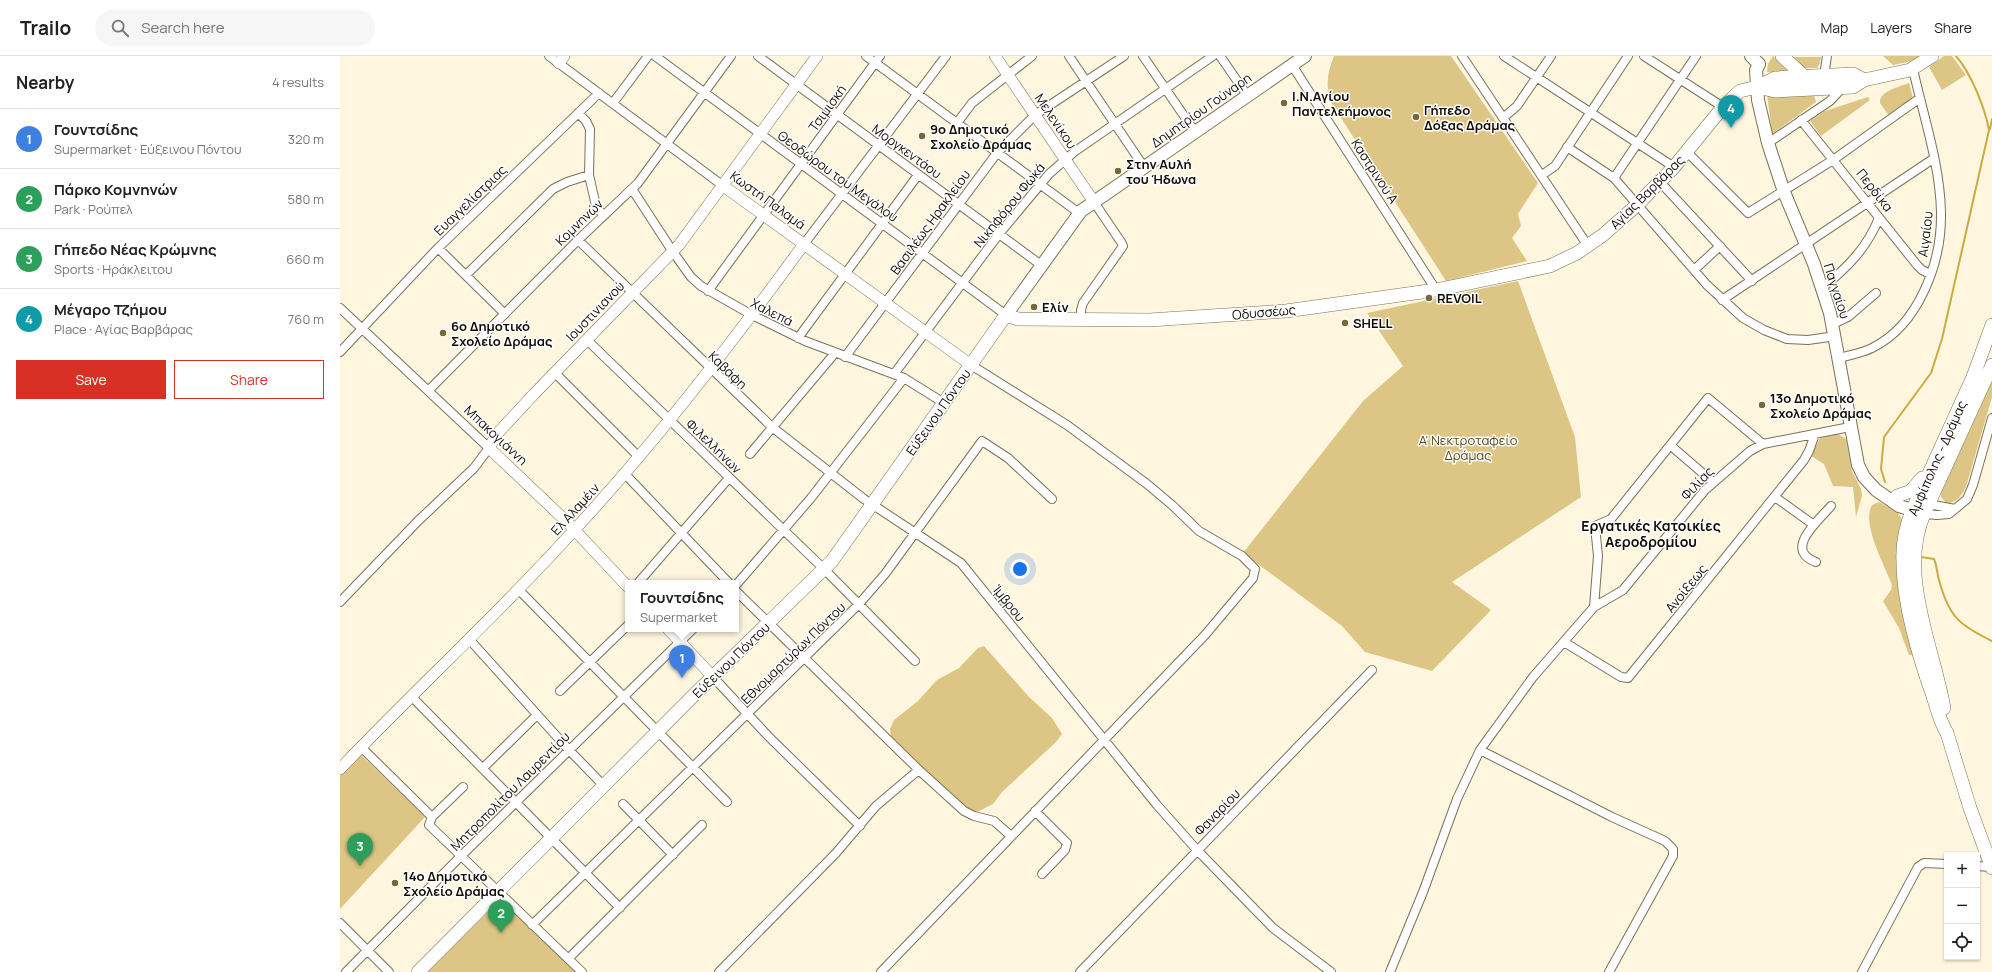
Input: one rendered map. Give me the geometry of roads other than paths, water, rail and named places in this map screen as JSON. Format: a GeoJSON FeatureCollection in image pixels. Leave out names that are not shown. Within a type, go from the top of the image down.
{"type":"FeatureCollection","features":[{"type":"Feature","properties":{"kind":"main road","name":"Δημητρίου Γούναρη"},"geometry":{"type":"LineString","coordinates":[[1006,315],[1079,213],[1305,56]]}},
{"type":"Feature","properties":{"kind":"main road"},"geometry":{"type":"LineString","coordinates":[[1782,56],[1804,77]]}},
{"type":"Feature","properties":{"kind":"main road"},"geometry":{"type":"LineString","coordinates":[[1758,59],[1756,70],[1757,87],[1775,91],[1853,87],[1864,80],[1890,76],[1913,69],[1932,56]]}},
{"type":"Feature","properties":{"kind":"main road","name":"Αγίας Βαρβάρας"},"geometry":{"type":"LineString","coordinates":[[1520,274],[1564,261],[1588,246],[1637,205],[1660,182],[1687,152],[1723,107],[1740,91],[1757,87],[1775,78],[1853,74],[1864,80]]}},
{"type":"Feature","properties":{"kind":"main road","name":"Παγγαίου"},"geometry":{"type":"LineString","coordinates":[[1757,87],[1758,100],[1768,142],[1784,192],[1806,244],[1822,288],[1834,330],[1840,358],[1856,459],[1867,481],[1889,495]]}},
{"type":"Feature","properties":{"kind":"main road","name":"Οδυσσέως"},"geometry":{"type":"LineString","coordinates":[[1006,315],[1018,319],[1186,319],[1286,311],[1436,290],[1520,274]]}},
{"type":"Feature","properties":{"kind":"main road","name":"Εύξεινου Πόντου"},"geometry":{"type":"LineString","coordinates":[[418,972],[658,731],[824,569],[840,551],[1006,315]]}},
{"type":"Feature","properties":{"kind":"main road","name":"Αμφίπολης - Δράμας"},"geometry":{"type":"LineString","coordinates":[[1992,325],[1978,366],[1946,435],[1920,508],[1908,556],[1944,705],[1947,733],[1970,808],[1992,868]]}},
{"type":"Feature","properties":{"kind":"main road","name":"Αμφίπολης - Δράμας"},"geometry":{"type":"LineString","coordinates":[[1920,508],[1992,365]]}},
{"type":"Feature","properties":{"kind":"main road"},"geometry":{"type":"LineString","coordinates":[[1889,495],[1911,491],[1920,481],[1946,435]]}},
{"type":"Feature","properties":{"kind":"main road"},"geometry":{"type":"LineString","coordinates":[[1889,495],[1920,508]]}},
{"type":"Feature","properties":{"kind":"street","name":"Κωστή Παλαμά"},"geometry":{"type":"LineString","coordinates":[[550,56],[562,60],[599,93],[722,185],[971,365]]}},
{"type":"Feature","properties":{"kind":"street"},"geometry":{"type":"LineString","coordinates":[[613,103],[648,56]]}},
{"type":"Feature","properties":{"kind":"street","name":"Θεοδώρου του Μεγάλου"},"geometry":{"type":"LineString","coordinates":[[655,56],[1006,315]]}},
{"type":"Feature","properties":{"kind":"street","name":"Κομνηνών"},"geometry":{"type":"LineString","coordinates":[[428,391],[603,215],[632,189],[731,56]]}},
{"type":"Feature","properties":{"kind":"street","name":"Μοργκεντάου"},"geometry":{"type":"LineString","coordinates":[[758,56],[1041,265]]}},
{"type":"Feature","properties":{"kind":"street","name":"Ιουστινιανού"},"geometry":{"type":"LineString","coordinates":[[340,602],[418,521],[474,468],[489,448],[497,434],[554,373],[673,252],[817,56]]}},
{"type":"Feature","properties":{"kind":"street"},"geometry":{"type":"LineString","coordinates":[[866,56],[878,59],[917,93],[1079,213]]}},
{"type":"Feature","properties":{"kind":"street"},"geometry":{"type":"LineString","coordinates":[[804,244],[946,56]]}},
{"type":"Feature","properties":{"kind":"street","name":"Μελενίκου"},"geometry":{"type":"LineString","coordinates":[[994,56],[1094,202]]}},
{"type":"Feature","properties":{"kind":"street"},"geometry":{"type":"LineString","coordinates":[[957,123],[972,103],[1007,74],[1032,56]]}},
{"type":"Feature","properties":{"kind":"street"},"geometry":{"type":"LineString","coordinates":[[1069,56],[1144,167]]}},
{"type":"Feature","properties":{"kind":"street","name":"Βασιλέως Ηρακλείου"},"geometry":{"type":"LineString","coordinates":[[845,357],[997,153],[1035,115],[1124,56]]}},
{"type":"Feature","properties":{"kind":"street"},"geometry":{"type":"LineString","coordinates":[[1143,56],[1195,132]]}},
{"type":"Feature","properties":{"kind":"street","name":"Νικηφόρου Φωκά"},"geometry":{"type":"LineString","coordinates":[[894,374],[999,234],[1039,184],[1065,158],[1213,56]]}},
{"type":"Feature","properties":{"kind":"street"},"geometry":{"type":"LineString","coordinates":[[1220,56],[1248,95]]}},
{"type":"Feature","properties":{"kind":"street"},"geometry":{"type":"LineString","coordinates":[[1462,56],[1588,246]]}},
{"type":"Feature","properties":{"kind":"street"},"geometry":{"type":"LineString","coordinates":[[1504,56],[1674,167]]}},
{"type":"Feature","properties":{"kind":"street"},"geometry":{"type":"LineString","coordinates":[[1503,118],[1517,106],[1551,56]]}},
{"type":"Feature","properties":{"kind":"street"},"geometry":{"type":"LineString","coordinates":[[1542,175],[1552,168],[1628,56]]}},
{"type":"Feature","properties":{"kind":"street"},"geometry":{"type":"LineString","coordinates":[[1644,56],[1723,107]]}},
{"type":"Feature","properties":{"kind":"street"},"geometry":{"type":"LineString","coordinates":[[1614,178],[1696,56]]}},
{"type":"Feature","properties":{"kind":"street"},"geometry":{"type":"LineString","coordinates":[[1824,76],[1826,56]]}},
{"type":"Feature","properties":{"kind":"street","name":"Τσιμισκή"},"geometry":{"type":"LineString","coordinates":[[708,291],[878,59]]}},
{"type":"Feature","properties":{"kind":"street","name":"Καστρινού Α"},"geometry":{"type":"LineString","coordinates":[[1292,65],[1436,290]]}},
{"type":"Feature","properties":{"kind":"street","name":"Αιγαίου"},"geometry":{"type":"LineString","coordinates":[[1840,358],[1867,351],[1891,336],[1905,322],[1915,306],[1930,274],[1936,253],[1941,217],[1933,159],[1913,69]]}},
{"type":"Feature","properties":{"kind":"street"},"geometry":{"type":"LineString","coordinates":[[1768,142],[1830,101],[1842,88]]}},
{"type":"Feature","properties":{"kind":"street","name":"Ευαγγελίστριας"},"geometry":{"type":"LineString","coordinates":[[340,352],[438,248],[599,93]]}},
{"type":"Feature","properties":{"kind":"street"},"geometry":{"type":"LineString","coordinates":[[1687,152],[1748,213],[1784,192],[1833,160],[1920,98]]}},
{"type":"Feature","properties":{"kind":"street"},"geometry":{"type":"LineString","coordinates":[[578,113],[586,121],[591,132],[589,175],[596,206],[603,215]]}},
{"type":"Feature","properties":{"kind":"street","name":"Περδίκα"},"geometry":{"type":"LineString","coordinates":[[1801,120],[1917,265],[1922,270],[1930,274]]}},
{"type":"Feature","properties":{"kind":"street"},"geometry":{"type":"LineString","coordinates":[[1567,147],[1614,178],[1722,300],[1753,324],[1781,337],[1803,340],[1834,330],[1876,293]]}},
{"type":"Feature","properties":{"kind":"street"},"geometry":{"type":"LineString","coordinates":[[1722,300],[1933,159]]}},
{"type":"Feature","properties":{"kind":"street"},"geometry":{"type":"LineString","coordinates":[[466,275],[553,189],[567,182],[589,175]]}},
{"type":"Feature","properties":{"kind":"street"},"geometry":{"type":"LineString","coordinates":[[798,338],[918,175]]}},
{"type":"Feature","properties":{"kind":"street"},"geometry":{"type":"LineString","coordinates":[[1660,182],[1752,281]]}},
{"type":"Feature","properties":{"kind":"street","name":"Χαλεπά"},"geometry":{"type":"LineString","coordinates":[[632,189],[691,277],[708,291],[798,338],[904,378],[944,403]]}},
{"type":"Feature","properties":{"kind":"street"},"geometry":{"type":"LineString","coordinates":[[1081,320],[1083,303],[1122,246],[1121,242],[1094,202]]}},
{"type":"Feature","properties":{"kind":"street"},"geometry":{"type":"LineString","coordinates":[[1822,288],[1858,256],[1868,243],[1879,218]]}},
{"type":"Feature","properties":{"kind":"street","name":"Καβάφη"},"geometry":{"type":"LineString","coordinates":[[578,240],[632,294],[772,427],[872,505]]}},
{"type":"Feature","properties":{"kind":"street","name":"Ελ Αλαμέιν"},"geometry":{"type":"LineString","coordinates":[[340,769],[360,747],[518,589],[625,474],[711,370],[804,244]]}},
{"type":"Feature","properties":{"kind":"street"},"geometry":{"type":"LineString","coordinates":[[1694,270],[1720,246]]}},
{"type":"Feature","properties":{"kind":"street"},"geometry":{"type":"LineString","coordinates":[[438,248],[505,314]]}},
{"type":"Feature","properties":{"kind":"street","name":"Μπακογιάννη"},"geometry":{"type":"LineString","coordinates":[[340,308],[574,530],[625,584]]}},
{"type":"Feature","properties":{"kind":"street","name":"Φιλελλήνων"},"geometry":{"type":"LineString","coordinates":[[587,340],[824,569],[915,661]]}},
{"type":"Feature","properties":{"kind":"street"},"geometry":{"type":"LineString","coordinates":[[750,454],[835,353]]}},
{"type":"Feature","properties":{"kind":"street"},"geometry":{"type":"LineString","coordinates":[[881,972],[1205,635],[1253,578],[1255,569],[1242,556],[1198,531],[1172,505],[1147,484],[1067,425],[971,365]]}},
{"type":"Feature","properties":{"kind":"street"},"geometry":{"type":"LineString","coordinates":[[554,373],[639,457]]}},
{"type":"Feature","properties":{"kind":"street"},"geometry":{"type":"LineString","coordinates":[[739,581],[830,473],[904,378]]}},
{"type":"Feature","properties":{"kind":"street"},"geometry":{"type":"LineString","coordinates":[[1594,608],[1598,556],[1595,526],[1611,519],[1708,398],[1763,444]]}},
{"type":"Feature","properties":{"kind":"street"},"geometry":{"type":"LineString","coordinates":[[1920,508],[1947,515],[1965,502],[1969,496],[1992,418]]}},
{"type":"Feature","properties":{"kind":"street","name":"Φιλίας"},"geometry":{"type":"LineString","coordinates":[[1390,972],[1423,892],[1460,792],[1480,750],[1533,676],[1594,608],[1623,590],[1694,502],[1713,482],[1750,451],[1763,444],[1850,427]]}},
{"type":"Feature","properties":{"kind":"street","name":"Ανοίξεως"},"geometry":{"type":"LineString","coordinates":[[1564,642],[1620,677],[1628,678],[1775,497],[1807,455],[1815,434]]}},
{"type":"Feature","properties":{"kind":"street","name":"Εθνομαρτύρων Πόντου"},"geometry":{"type":"LineString","coordinates":[[532,924],[859,604],[885,574],[982,441],[1008,458],[1052,499]]}},
{"type":"Feature","properties":{"kind":"street"},"geometry":{"type":"LineString","coordinates":[[1670,445],[1713,482]]}},
{"type":"Feature","properties":{"kind":"street"},"geometry":{"type":"LineString","coordinates":[[625,474],[726,580]]}},
{"type":"Feature","properties":{"kind":"street"},"geometry":{"type":"LineString","coordinates":[[641,580],[729,478]]}},
{"type":"Feature","properties":{"kind":"street"},"geometry":{"type":"LineString","coordinates":[[1775,497],[1814,525]]}},
{"type":"Feature","properties":{"kind":"street","name":"Ίμβρου"},"geometry":{"type":"LineString","coordinates":[[872,505],[963,566],[1157,805],[1197,850],[1273,928],[1331,972]]}},
{"type":"Feature","properties":{"kind":"street"},"geometry":{"type":"LineString","coordinates":[[1816,562],[1808,559],[1803,554],[1801,545],[1814,525],[1831,506]]}},
{"type":"Feature","properties":{"kind":"street"},"geometry":{"type":"LineString","coordinates":[[518,589],[727,802]]}},
{"type":"Feature","properties":{"kind":"street"},"geometry":{"type":"LineString","coordinates":[[739,594],[920,771],[964,811],[974,816],[994,820],[1011,836]]}},
{"type":"Feature","properties":{"kind":"street"},"geometry":{"type":"LineString","coordinates":[[560,692],[625,628]]}},
{"type":"Feature","properties":{"kind":"street"},"geometry":{"type":"LineString","coordinates":[[671,632],[776,745],[860,826]]}},
{"type":"Feature","properties":{"kind":"street","name":"Μητροπολίτου Λαυρεντίου"},"geometry":{"type":"LineString","coordinates":[[346,972],[461,856],[690,632]]}},
{"type":"Feature","properties":{"kind":"street"},"geometry":{"type":"LineString","coordinates":[[469,639],[569,750],[604,786]]}},
{"type":"Feature","properties":{"kind":"street","name":"Φαναρίου"},"geometry":{"type":"LineString","coordinates":[[1080,972],[1372,670]]}},
{"type":"Feature","properties":{"kind":"street"},"geometry":{"type":"LineString","coordinates":[[411,696],[620,908]]}},
{"type":"Feature","properties":{"kind":"street"},"geometry":{"type":"LineString","coordinates":[[483,768],[537,715]]}},
{"type":"Feature","properties":{"kind":"street"},"geometry":{"type":"LineString","coordinates":[[360,747],[430,820],[461,856],[582,972]]}},
{"type":"Feature","properties":{"kind":"street"},"geometry":{"type":"LineString","coordinates":[[1480,750],[1612,818],[1664,841],[1673,849],[1673,856],[1609,972]]}},
{"type":"Feature","properties":{"kind":"street"},"geometry":{"type":"LineString","coordinates":[[719,972],[821,870],[876,806],[912,775],[920,771]]}},
{"type":"Feature","properties":{"kind":"street"},"geometry":{"type":"LineString","coordinates":[[430,820],[463,787]]}},
{"type":"Feature","properties":{"kind":"street"},"geometry":{"type":"LineString","coordinates":[[622,804],[673,855]]}},
{"type":"Feature","properties":{"kind":"street"},"geometry":{"type":"LineString","coordinates":[[1035,811],[1067,843],[1065,850],[1042,874]]}},
{"type":"Feature","properties":{"kind":"street"},"geometry":{"type":"LineString","coordinates":[[568,959],[702,825]]}},
{"type":"Feature","properties":{"kind":"street"},"geometry":{"type":"LineString","coordinates":[[1862,972],[1917,868],[1924,863],[1944,864]]}},
{"type":"Feature","properties":{"kind":"street"},"geometry":{"type":"LineString","coordinates":[[1980,866],[1992,868]]}},
{"type":"Feature","properties":{"kind":"street"},"geometry":{"type":"LineString","coordinates":[[340,923],[389,972]]}},
{"type":"Feature","properties":{"kind":"waterway"},"geometry":{"type":"LineString","coordinates":[[1885,482],[1881,469],[1884,437],[1931,373],[1942,339],[1989,130],[1977,91],[1962,63],[1956,56]]}},
{"type":"Feature","properties":{"kind":"waterway"},"geometry":{"type":"LineString","coordinates":[[1990,129],[1992,119]]}},
{"type":"Feature","properties":{"kind":"waterway"},"geometry":{"type":"LineString","coordinates":[[1921,557],[1934,559],[1943,593],[1951,611],[1971,630],[1992,641]]}},
{"type":"Feature","properties":{"kind":"place","name":"Ι.Ν.Αγίου Παντελεήμονος"},"geometry":{"type":"Point","coordinates":[1284,103]}},
{"type":"Feature","properties":{"kind":"place","name":"Γήπεδο Δόξας Δράμας"},"geometry":{"type":"Point","coordinates":[1416,117]}},
{"type":"Feature","properties":{"kind":"place","name":"Μέγαρο Τζήμου"},"geometry":{"type":"Point","coordinates":[1731,128]}},
{"type":"Feature","properties":{"kind":"place","name":"9ο Δημοτικό Σχολείο Δράμας"},"geometry":{"type":"Point","coordinates":[922,136]}},
{"type":"Feature","properties":{"kind":"place","name":"Στην Αυλή του Ήδωνα"},"geometry":{"type":"Point","coordinates":[1118,171]}},
{"type":"Feature","properties":{"kind":"place","name":"REVOIL"},"geometry":{"type":"Point","coordinates":[1429,298]}},
{"type":"Feature","properties":{"kind":"place","name":"Ελίν"},"geometry":{"type":"Point","coordinates":[1034,307]}},
{"type":"Feature","properties":{"kind":"place","name":"SHELL"},"geometry":{"type":"Point","coordinates":[1345,323]}},
{"type":"Feature","properties":{"kind":"place","name":"6o Δημοτικό Σχολείο Δράμας"},"geometry":{"type":"Point","coordinates":[443,333]}},
{"type":"Feature","properties":{"kind":"place","name":"13ο Δημοτικό Σχολείο Δράμας"},"geometry":{"type":"Point","coordinates":[1762,405]}},
{"type":"Feature","properties":{"kind":"place","name":"Γουντσίδης"},"geometry":{"type":"Point","coordinates":[682,678]}},
{"type":"Feature","properties":{"kind":"place","name":"Γήπεδο Νέας Κρώμνης"},"geometry":{"type":"Point","coordinates":[360,866]}},
{"type":"Feature","properties":{"kind":"place","name":"14ο Δημοτικό Σχολείο Δράμας"},"geometry":{"type":"Point","coordinates":[395,883]}},
{"type":"Feature","properties":{"kind":"place","name":"Πάρκο Κομνηνών"},"geometry":{"type":"Point","coordinates":[501,933]}},
{"type":"Feature","properties":{"kind":"district","name":"Εργατικές Κατοικίες Αεροδρομίου"},"geometry":{"type":"Point","coordinates":[1651,534]}},
{"type":"Feature","properties":{"kind":"park label","name":"Α' Νεκτροταφείο Δράμας"},"geometry":{"type":"Point","coordinates":[1468,448]}}]}
